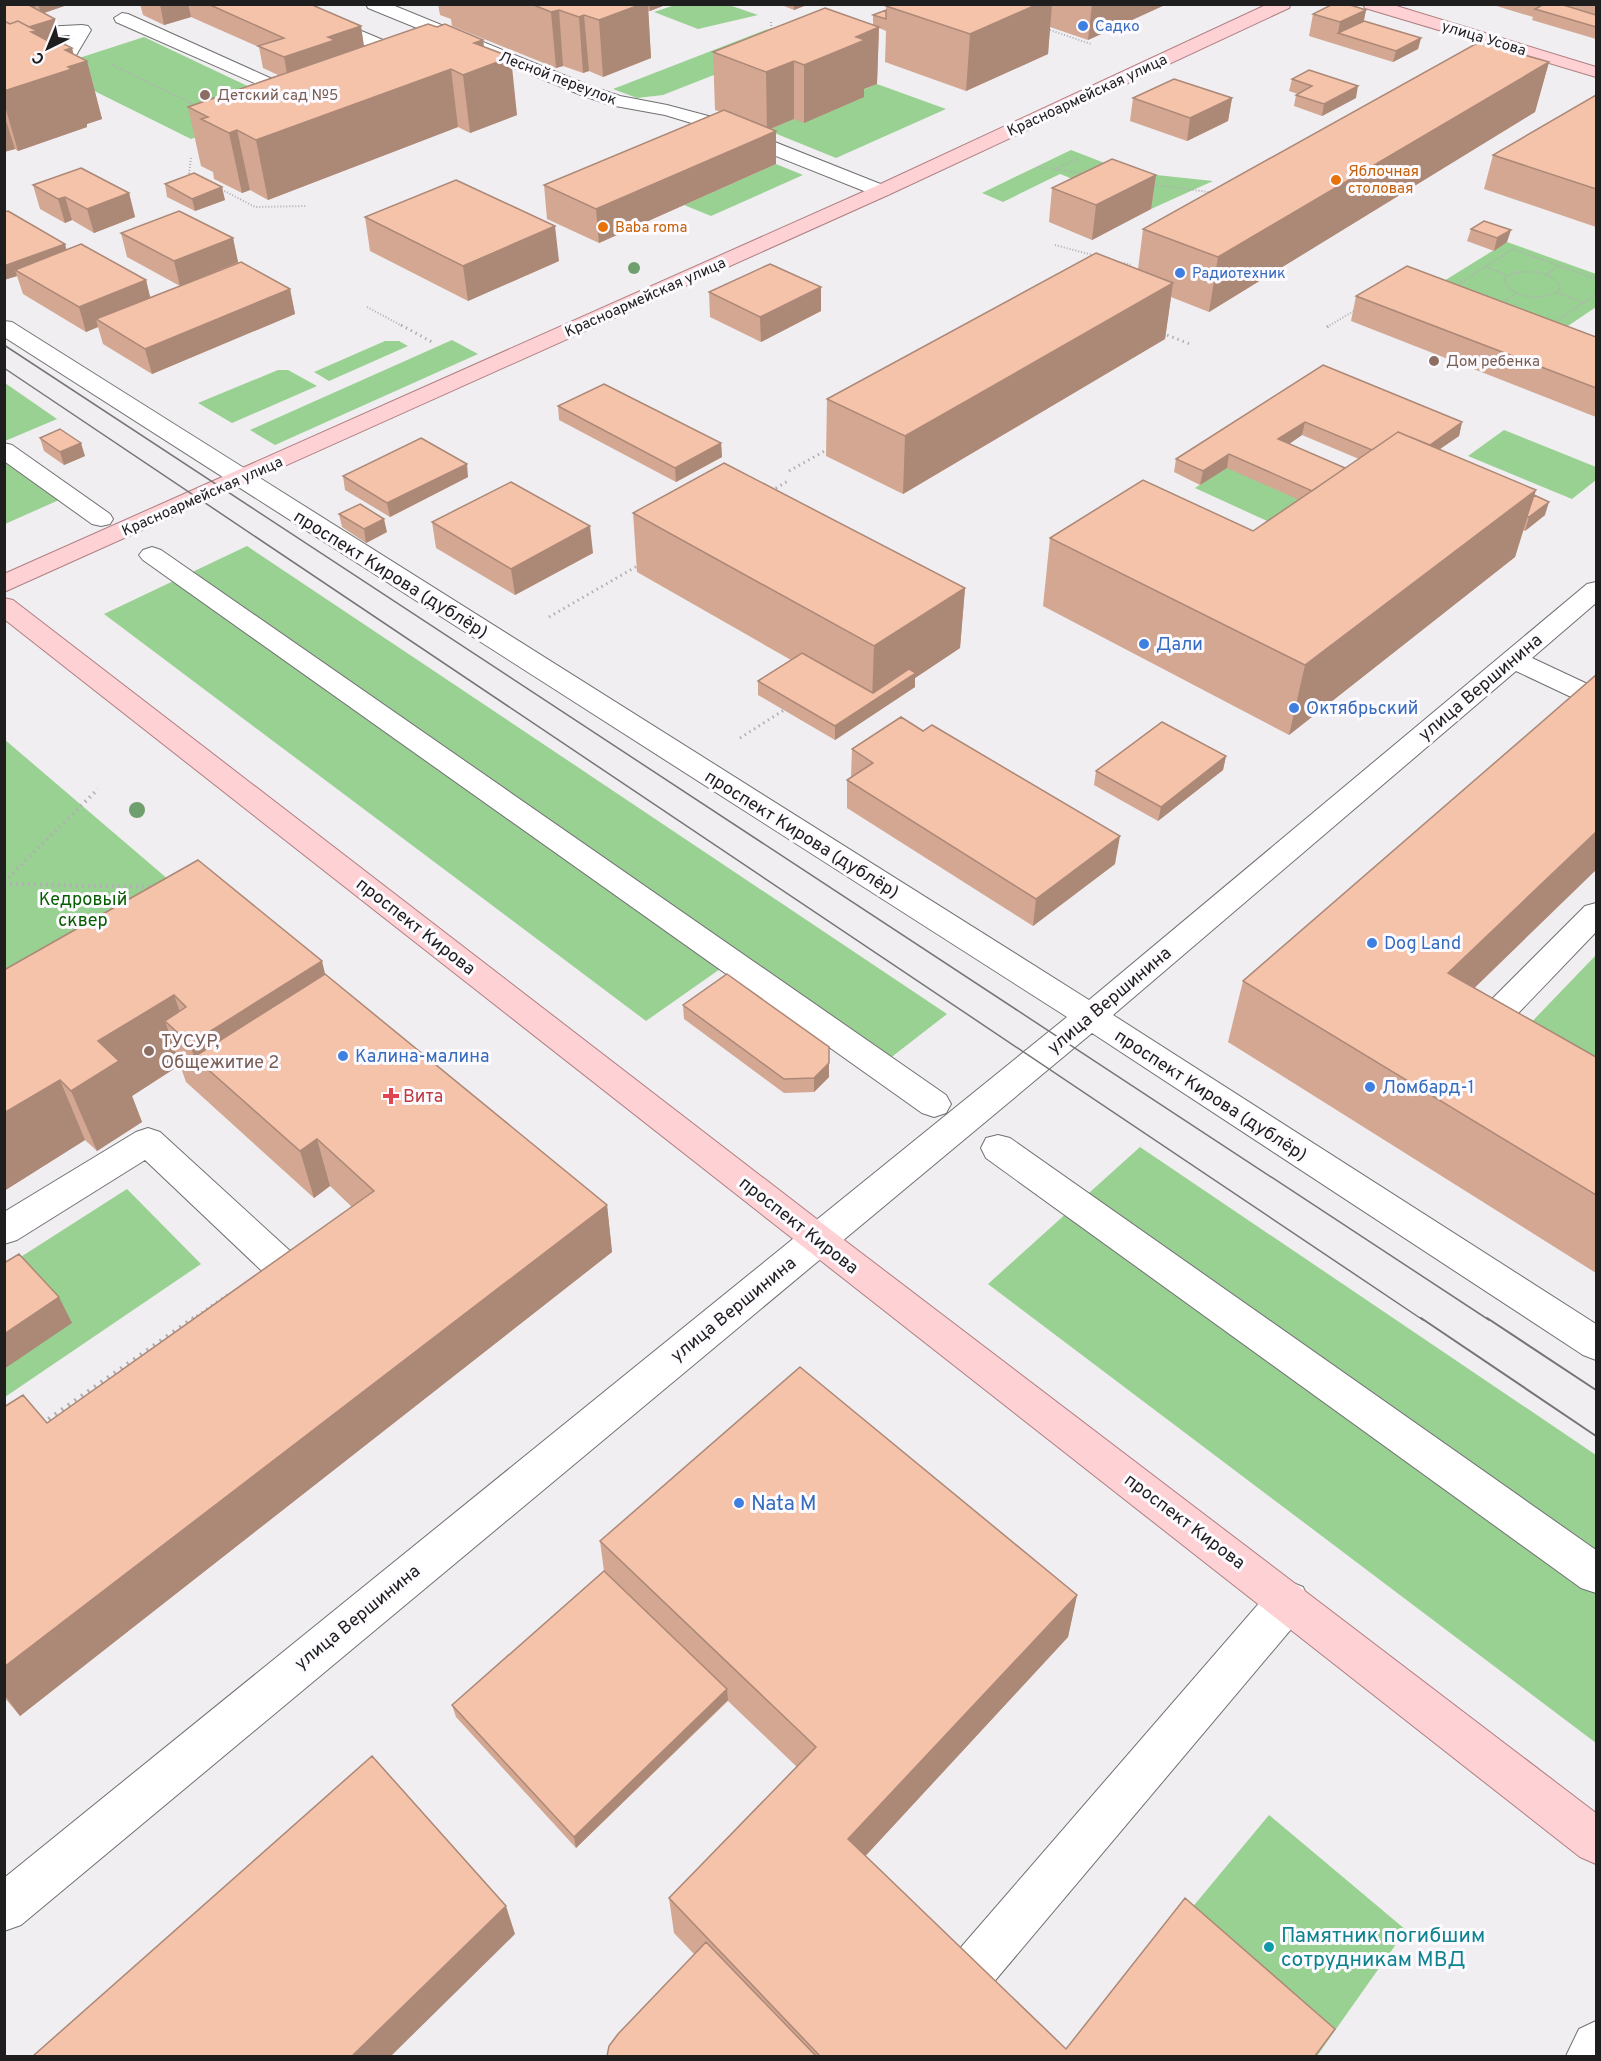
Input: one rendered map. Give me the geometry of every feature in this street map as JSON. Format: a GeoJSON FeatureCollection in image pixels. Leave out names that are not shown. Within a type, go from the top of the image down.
{"type":"FeatureCollection","features":[{"type":"Feature","properties":{"kind":"main road","name":"Красноармейская улица"},"geometry":{"type":"LineString","coordinates":[[4,584],[881,191],[1284,4]]}},
{"type":"Feature","properties":{"kind":"main road","name":"улица Усова"},"geometry":{"type":"LineString","coordinates":[[1371,4],[1596,72]]}},
{"type":"Feature","properties":{"kind":"main road","name":"проспект Кирова"},"geometry":{"type":"LineString","coordinates":[[4,606],[818,1240],[1288,1600],[1596,1841]]}},
{"type":"Feature","properties":{"kind":"street"},"geometry":{"type":"LineString","coordinates":[[122,18],[268,84],[289,82],[373,52],[380,47],[282,4]]}},
{"type":"Feature","properties":{"kind":"street"},"geometry":{"type":"LineString","coordinates":[[301,12],[325,4]]}},
{"type":"Feature","properties":{"kind":"street","name":"Лесной переулок"},"geometry":{"type":"LineString","coordinates":[[374,4],[586,91],[616,101],[667,110],[705,121],[881,191]]}},
{"type":"Feature","properties":{"kind":"street"},"geometry":{"type":"LineString","coordinates":[[49,31],[82,30],[144,11]]}},
{"type":"Feature","properties":{"kind":"street"},"geometry":{"type":"LineString","coordinates":[[32,67],[69,54],[82,30]]}},
{"type":"Feature","properties":{"kind":"street","name":"проспект Кирова (дублёр)"},"geometry":{"type":"LineString","coordinates":[[4,327],[1090,1016],[1596,1344]]}},
{"type":"Feature","properties":{"kind":"street"},"geometry":{"type":"LineString","coordinates":[[4,450],[101,519]]}},
{"type":"Feature","properties":{"kind":"street"},"geometry":{"type":"LineString","coordinates":[[152,555],[934,1104]]}},
{"type":"Feature","properties":{"kind":"street","name":"улица Вершинина"},"geometry":{"type":"LineString","coordinates":[[4,1908],[1090,1016],[1596,590]]}},
{"type":"Feature","properties":{"kind":"street"},"geometry":{"type":"LineString","coordinates":[[1512,659],[1596,698]]}},
{"type":"Feature","properties":{"kind":"street"},"geometry":{"type":"LineString","coordinates":[[1524,1053],[1482,1030],[1596,914]]}},
{"type":"Feature","properties":{"kind":"street"},"geometry":{"type":"LineString","coordinates":[[4,1230],[148,1141],[276,1262]]}},
{"type":"Feature","properties":{"kind":"street"},"geometry":{"type":"LineString","coordinates":[[998,1148],[1596,1574]]}},
{"type":"Feature","properties":{"kind":"street"},"geometry":{"type":"LineString","coordinates":[[960,1985],[1288,1600]]}},
{"type":"Feature","properties":{"kind":"street"},"geometry":{"type":"LineString","coordinates":[[1590,2056],[1596,2046]]}},
{"type":"Feature","properties":{"kind":"path"},"geometry":{"type":"LineString","coordinates":[[771,22],[773,41]]}},
{"type":"Feature","properties":{"kind":"path"},"geometry":{"type":"LineString","coordinates":[[1044,28],[1100,47]]}},
{"type":"Feature","properties":{"kind":"path"},"geometry":{"type":"LineString","coordinates":[[191,158],[189,173],[198,178]]}},
{"type":"Feature","properties":{"kind":"path"},"geometry":{"type":"LineString","coordinates":[[1055,170],[1079,158]]}},
{"type":"Feature","properties":{"kind":"path"},"geometry":{"type":"LineString","coordinates":[[1033,167],[1088,174]]}},
{"type":"Feature","properties":{"kind":"path"},"geometry":{"type":"LineString","coordinates":[[1143,182],[1220,193]]}},
{"type":"Feature","properties":{"kind":"path"},"geometry":{"type":"LineString","coordinates":[[217,188],[255,207],[307,206]]}},
{"type":"Feature","properties":{"kind":"path"},"geometry":{"type":"LineString","coordinates":[[1055,245],[1099,256]]}},
{"type":"Feature","properties":{"kind":"path"},"geometry":{"type":"LineString","coordinates":[[1449,290],[1513,249],[1596,279]]}},
{"type":"Feature","properties":{"kind":"path"},"geometry":{"type":"LineString","coordinates":[[1110,259],[1132,265],[1122,270]]}},
{"type":"Feature","properties":{"kind":"path"},"geometry":{"type":"LineString","coordinates":[[1545,275],[1559,266]]}},
{"type":"Feature","properties":{"kind":"path"},"geometry":{"type":"LineString","coordinates":[[1485,267],[1509,275],[1526,272],[1545,275],[1557,281],[1560,286],[1557,293]]}},
{"type":"Feature","properties":{"kind":"path"},"geometry":{"type":"LineString","coordinates":[[1509,275],[1504,280],[1505,285],[1517,293],[1543,297],[1557,293],[1584,303]]}},
{"type":"Feature","properties":{"kind":"path"},"geometry":{"type":"LineString","coordinates":[[1455,286],[1464,289]]}},
{"type":"Feature","properties":{"kind":"path"},"geometry":{"type":"LineString","coordinates":[[1496,307],[1517,293]]}},
{"type":"Feature","properties":{"kind":"path"},"geometry":{"type":"LineString","coordinates":[[1548,327],[1596,294]]}},
{"type":"Feature","properties":{"kind":"path"},"geometry":{"type":"LineString","coordinates":[[1492,300],[1512,307]]}},
{"type":"Feature","properties":{"kind":"path"},"geometry":{"type":"LineString","coordinates":[[1326,327],[1366,303]]}},
{"type":"Feature","properties":{"kind":"path"},"geometry":{"type":"LineString","coordinates":[[367,307],[434,343]]}},
{"type":"Feature","properties":{"kind":"path"},"geometry":{"type":"LineString","coordinates":[[1544,319],[1554,323]]}},
{"type":"Feature","properties":{"kind":"path"},"geometry":{"type":"LineString","coordinates":[[1159,331],[1190,344]]}},
{"type":"Feature","properties":{"kind":"path"},"geometry":{"type":"LineString","coordinates":[[789,471],[830,448]]}},
{"type":"Feature","properties":{"kind":"path"},"geometry":{"type":"LineString","coordinates":[[768,492],[788,481]]}},
{"type":"Feature","properties":{"kind":"path"},"geometry":{"type":"LineString","coordinates":[[542,620],[645,562]]}},
{"type":"Feature","properties":{"kind":"path"},"geometry":{"type":"LineString","coordinates":[[736,741],[784,710]]}},
{"type":"Feature","properties":{"kind":"path"},"geometry":{"type":"LineString","coordinates":[[4,883],[98,789]]}},
{"type":"Feature","properties":{"kind":"path"},"geometry":{"type":"LineString","coordinates":[[4,883],[157,887]]}},
{"type":"Feature","properties":{"kind":"path"},"geometry":{"type":"LineString","coordinates":[[34,1430],[276,1262]]}},
{"type":"Feature","properties":{"kind":"green space"},"geometry":{"type":"Polygon","coordinates":[[[675,5],[729,5],[758,15],[698,29],[654,12],[675,5]]]}},
{"type":"Feature","properties":{"kind":"green space"},"geometry":{"type":"Polygon","coordinates":[[[825,15],[790,45],[663,95],[637,98],[613,89],[765,30],[825,15]]]}},
{"type":"Feature","properties":{"kind":"green space"},"geometry":{"type":"Polygon","coordinates":[[[144,37],[288,105],[191,139],[48,68],[144,37]]]}},
{"type":"Feature","properties":{"kind":"green space"},"geometry":{"type":"Polygon","coordinates":[[[877,84],[946,109],[836,158],[767,130],[877,84]]]}},
{"type":"Feature","properties":{"kind":"green space"},"geometry":{"type":"Polygon","coordinates":[[[1071,150],[1128,172],[1213,181],[1151,209],[1060,174],[1003,202],[982,193],[1071,150]]]}},
{"type":"Feature","properties":{"kind":"green space"},"geometry":{"type":"Polygon","coordinates":[[[776,164],[803,175],[711,216],[684,205],[776,164]]]}},
{"type":"Feature","properties":{"kind":"green space"},"geometry":{"type":"Polygon","coordinates":[[[1507,242],[1596,274],[1596,307],[1562,330],[1439,284],[1507,242]]]}},
{"type":"Feature","properties":{"kind":"green space"},"geometry":{"type":"Polygon","coordinates":[[[452,340],[478,354],[275,445],[250,430],[452,340]]]}},
{"type":"Feature","properties":{"kind":"green space"},"geometry":{"type":"Polygon","coordinates":[[[385,341],[399,341],[408,346],[329,381],[314,372],[385,341]]]}},
{"type":"Feature","properties":{"kind":"green space"},"geometry":{"type":"Polygon","coordinates":[[[278,370],[288,370],[317,386],[232,423],[198,403],[278,370]]]}},
{"type":"Feature","properties":{"kind":"green space"},"geometry":{"type":"Polygon","coordinates":[[[5,383],[57,419],[5,441],[5,383]]]}},
{"type":"Feature","properties":{"kind":"green space"},"geometry":{"type":"Polygon","coordinates":[[[1504,430],[1596,467],[1596,480],[1572,499],[1468,456],[1504,430]]]}},
{"type":"Feature","properties":{"kind":"green space"},"geometry":{"type":"Polygon","coordinates":[[[5,450],[68,496],[5,524],[5,450]]]}},
{"type":"Feature","properties":{"kind":"green space"},"geometry":{"type":"Polygon","coordinates":[[[1227,467],[1309,504],[1278,526],[1195,488],[1227,467]]]}},
{"type":"Feature","properties":{"kind":"green space"},"geometry":{"type":"Polygon","coordinates":[[[247,546],[947,1014],[880,1066],[730,962],[646,1021],[104,614],[247,546]]]}},
{"type":"Feature","properties":{"kind":"green space","name":"Кедровый сквер"},"geometry":{"type":"Polygon","coordinates":[[[4,739],[217,921],[4,1047],[4,739]]]}},
{"type":"Feature","properties":{"kind":"green space"},"geometry":{"type":"Polygon","coordinates":[[[1596,955],[1596,1074],[1522,1032],[1596,955]]]}},
{"type":"Feature","properties":{"kind":"green space"},"geometry":{"type":"Polygon","coordinates":[[[1140,1147],[1596,1455],[1596,1743],[988,1284],[1140,1147]]]}},
{"type":"Feature","properties":{"kind":"green space"},"geometry":{"type":"Polygon","coordinates":[[[127,1189],[201,1264],[5,1397],[5,1267],[127,1189]]]}},
{"type":"Feature","properties":{"kind":"green space"},"geometry":{"type":"Polygon","coordinates":[[[1269,1815],[1406,1930],[1317,2056],[1310,2056],[1171,1933],[1269,1815]]]}},
{"type":"Feature","properties":{"kind":"building"},"geometry":{"type":"Polygon","coordinates":[[[4,4],[27,4],[55,19],[29,27],[18,21],[10,24],[4,21],[4,4]]]}},
{"type":"Feature","properties":{"kind":"building"},"geometry":{"type":"Polygon","coordinates":[[[208,4],[310,4],[361,26],[328,37],[335,40],[284,57],[258,46],[284,38],[208,4]]]}},
{"type":"Feature","properties":{"kind":"building"},"geometry":{"type":"Polygon","coordinates":[[[531,4],[642,4],[599,20],[584,15],[579,17],[559,10],[551,12],[531,4]]]}},
{"type":"Feature","properties":{"kind":"building"},"geometry":{"type":"Polygon","coordinates":[[[889,4],[1038,4],[970,34],[886,6],[889,4]]]}},
{"type":"Feature","properties":{"kind":"building"},"geometry":{"type":"Polygon","coordinates":[[[1333,4],[1347,4],[1366,10],[1340,22],[1313,14],[1333,4]]]}},
{"type":"Feature","properties":{"kind":"building"},"geometry":{"type":"Polygon","coordinates":[[[1544,4],[1560,4],[1596,15],[1596,27],[1535,9],[1544,4]]]}},
{"type":"Feature","properties":{"kind":"building"},"geometry":{"type":"Polygon","coordinates":[[[825,8],[879,27],[856,37],[865,40],[804,65],[794,61],[766,72],[713,52],[825,8]]]}},
{"type":"Feature","properties":{"kind":"building"},"geometry":{"type":"Polygon","coordinates":[[[886,10],[886,19],[873,15],[886,10]]]}},
{"type":"Feature","properties":{"kind":"building"},"geometry":{"type":"Polygon","coordinates":[[[4,21],[10,24],[18,21],[37,31],[31,32],[48,41],[54,39],[72,48],[65,50],[87,61],[68,67],[72,69],[4,91],[4,21]]]}},
{"type":"Feature","properties":{"kind":"building"},"geometry":{"type":"Polygon","coordinates":[[[1364,21],[1421,38],[1396,51],[1338,33],[1364,21]]]}},
{"type":"Feature","properties":{"kind":"building"},"geometry":{"type":"Polygon","coordinates":[[[428,24],[437,27],[445,24],[483,40],[474,43],[511,57],[463,75],[451,69],[256,140],[237,130],[229,133],[201,119],[208,117],[188,107],[428,24]]]}},
{"type":"Feature","properties":{"kind":"building"},"geometry":{"type":"Polygon","coordinates":[[[1479,42],[1549,62],[1218,257],[1143,229],[1479,42]]]}},
{"type":"Feature","properties":{"kind":"building"},"geometry":{"type":"Polygon","coordinates":[[[1309,70],[1358,86],[1324,104],[1296,95],[1312,86],[1292,79],[1309,70]]]}},
{"type":"Feature","properties":{"kind":"building"},"geometry":{"type":"Polygon","coordinates":[[[1174,79],[1232,98],[1190,118],[1133,98],[1174,79]]]}},
{"type":"Feature","properties":{"kind":"building"},"geometry":{"type":"Polygon","coordinates":[[[1596,95],[1596,189],[1493,155],[1596,95]]]}},
{"type":"Feature","properties":{"kind":"building"},"geometry":{"type":"Polygon","coordinates":[[[724,110],[776,131],[596,209],[544,185],[724,110]]]}},
{"type":"Feature","properties":{"kind":"building"},"geometry":{"type":"Polygon","coordinates":[[[1112,159],[1156,175],[1096,205],[1052,188],[1112,159]]]}},
{"type":"Feature","properties":{"kind":"building"},"geometry":{"type":"Polygon","coordinates":[[[81,168],[129,193],[87,209],[65,197],[58,199],[33,185],[81,168]]]}},
{"type":"Feature","properties":{"kind":"building"},"geometry":{"type":"Polygon","coordinates":[[[194,173],[222,187],[192,199],[165,184],[194,173]]]}},
{"type":"Feature","properties":{"kind":"building"},"geometry":{"type":"Polygon","coordinates":[[[456,180],[555,226],[463,266],[365,217],[456,180]]]}},
{"type":"Feature","properties":{"kind":"building"},"geometry":{"type":"Polygon","coordinates":[[[8,211],[65,244],[4,266],[4,212],[8,211]]]}},
{"type":"Feature","properties":{"kind":"building"},"geometry":{"type":"Polygon","coordinates":[[[179,211],[233,238],[174,261],[121,233],[179,211]]]}},
{"type":"Feature","properties":{"kind":"building"},"geometry":{"type":"Polygon","coordinates":[[[1484,221],[1511,230],[1497,238],[1471,229],[1484,221]]]}},
{"type":"Feature","properties":{"kind":"building"},"geometry":{"type":"Polygon","coordinates":[[[81,244],[146,280],[79,307],[15,270],[81,244]]]}},
{"type":"Feature","properties":{"kind":"building"},"geometry":{"type":"Polygon","coordinates":[[[1096,253],[1173,283],[905,436],[827,399],[1096,253]]]}},
{"type":"Feature","properties":{"kind":"building"},"geometry":{"type":"Polygon","coordinates":[[[241,262],[290,289],[145,349],[96,319],[241,262]]]}},
{"type":"Feature","properties":{"kind":"building"},"geometry":{"type":"Polygon","coordinates":[[[770,264],[821,287],[760,317],[709,292],[770,264]]]}},
{"type":"Feature","properties":{"kind":"building"},"geometry":{"type":"Polygon","coordinates":[[[1407,266],[1596,337],[1596,388],[1356,296],[1407,266]]]}},
{"type":"Feature","properties":{"kind":"building"},"geometry":{"type":"Polygon","coordinates":[[[1323,365],[1462,422],[1430,445],[1398,432],[1372,450],[1305,422],[1278,439],[1345,468],[1312,491],[1229,454],[1203,471],[1176,459],[1323,365]]]}},
{"type":"Feature","properties":{"kind":"building"},"geometry":{"type":"Polygon","coordinates":[[[604,384],[721,443],[675,468],[558,406],[604,384]]]}},
{"type":"Feature","properties":{"kind":"building"},"geometry":{"type":"Polygon","coordinates":[[[60,429],[81,443],[60,452],[40,438],[60,429]]]}},
{"type":"Feature","properties":{"kind":"building"},"geometry":{"type":"Polygon","coordinates":[[[1398,432],[1536,490],[1305,665],[1050,538],[1143,480],[1253,531],[1398,432]]]}},
{"type":"Feature","properties":{"kind":"building"},"geometry":{"type":"Polygon","coordinates":[[[421,438],[467,464],[387,503],[343,476],[421,438]]]}},
{"type":"Feature","properties":{"kind":"building"},"geometry":{"type":"Polygon","coordinates":[[[724,463],[965,588],[874,646],[633,513],[724,463]]]}},
{"type":"Feature","properties":{"kind":"building"},"geometry":{"type":"Polygon","coordinates":[[[511,482],[590,526],[511,569],[432,522],[511,482]]]}},
{"type":"Feature","properties":{"kind":"building"},"geometry":{"type":"Polygon","coordinates":[[[1534,495],[1549,502],[1529,517],[1527,516],[1534,495]]]}},
{"type":"Feature","properties":{"kind":"building"},"geometry":{"type":"Polygon","coordinates":[[[360,504],[384,519],[364,529],[339,514],[360,504]]]}},
{"type":"Feature","properties":{"kind":"building"},"geometry":{"type":"Polygon","coordinates":[[[802,653],[873,693],[909,669],[916,673],[835,726],[758,681],[802,653]]]}},
{"type":"Feature","properties":{"kind":"building"},"geometry":{"type":"Polygon","coordinates":[[[1596,675],[1596,832],[1448,973],[1596,1057],[1596,1195],[1243,981],[1596,675]]]}},
{"type":"Feature","properties":{"kind":"building"},"geometry":{"type":"Polygon","coordinates":[[[901,717],[923,731],[932,725],[1120,836],[1036,899],[847,780],[873,763],[852,749],[901,717]]]}},
{"type":"Feature","properties":{"kind":"building"},"geometry":{"type":"Polygon","coordinates":[[[1162,722],[1226,756],[1161,807],[1096,771],[1162,722]]]}},
{"type":"Feature","properties":{"kind":"building"},"geometry":{"type":"Polygon","coordinates":[[[198,860],[322,961],[190,1044],[165,1021],[186,1007],[174,995],[98,1041],[119,1061],[71,1091],[60,1080],[4,1113],[4,970],[198,860]]]}},
{"type":"Feature","properties":{"kind":"building"},"geometry":{"type":"Polygon","coordinates":[[[325,974],[607,1205],[4,1667],[4,1407],[23,1395],[47,1423],[374,1191],[317,1139],[300,1151],[194,1057],[325,974]]]}},
{"type":"Feature","properties":{"kind":"building"},"geometry":{"type":"Polygon","coordinates":[[[727,974],[829,1047],[829,1063],[814,1078],[784,1079],[683,1005],[727,974]]]}},
{"type":"Feature","properties":{"kind":"building"},"geometry":{"type":"Polygon","coordinates":[[[19,1254],[59,1297],[4,1334],[4,1263],[19,1254]]]}},
{"type":"Feature","properties":{"kind":"building"},"geometry":{"type":"Polygon","coordinates":[[[800,1367],[1077,1595],[848,1839],[1066,2049],[1185,1898],[1335,2029],[1315,2056],[820,2056],[669,1898],[816,1747],[600,1541],[800,1367]]]}},
{"type":"Feature","properties":{"kind":"building"},"geometry":{"type":"Polygon","coordinates":[[[604,1571],[727,1689],[574,1837],[452,1705],[604,1571]]]}},
{"type":"Feature","properties":{"kind":"building"},"geometry":{"type":"Polygon","coordinates":[[[372,1756],[506,1906],[352,2056],[33,2056],[372,1756]]]}},
{"type":"Feature","properties":{"kind":"building"},"geometry":{"type":"Polygon","coordinates":[[[706,1942],[816,2056],[607,2056],[609,2046],[618,2034],[706,1942]]]}},
{"type":"Feature","properties":{"kind":"tram line"},"geometry":{"type":"LineString","coordinates":[[4,345],[1489,1320]]}},
{"type":"Feature","properties":{"kind":"tram line"},"geometry":{"type":"LineString","coordinates":[[4,368],[1423,1320]]}},
{"type":"Feature","properties":{"kind":"tram line"},"geometry":{"type":"LineString","coordinates":[[1421,1318],[1596,1436]]}},
{"type":"Feature","properties":{"kind":"tram line"},"geometry":{"type":"LineString","coordinates":[[1487,1318],[1596,1390]]}},
{"type":"Feature","properties":{"kind":"place","name":"Садко"},"geometry":{"type":"Point","coordinates":[1083,26]}},
{"type":"Feature","properties":{"kind":"place","name":"Детский сад №5"},"geometry":{"type":"Point","coordinates":[205,95]}},
{"type":"Feature","properties":{"kind":"place","name":"Яблочная столовая"},"geometry":{"type":"Point","coordinates":[1336,180]}},
{"type":"Feature","properties":{"kind":"place","name":"Baba roma"},"geometry":{"type":"Point","coordinates":[603,227]}},
{"type":"Feature","properties":{"kind":"place","name":"Радиотехник"},"geometry":{"type":"Point","coordinates":[1180,273]}},
{"type":"Feature","properties":{"kind":"place","name":"Дом ребенка"},"geometry":{"type":"Point","coordinates":[1434,361]}},
{"type":"Feature","properties":{"kind":"place","name":"Дали"},"geometry":{"type":"Point","coordinates":[1144,644]}},
{"type":"Feature","properties":{"kind":"place","name":"Октябрьский"},"geometry":{"type":"Point","coordinates":[1294,708]}},
{"type":"Feature","properties":{"kind":"place","name":"Dog Land"},"geometry":{"type":"Point","coordinates":[1372,943]}},
{"type":"Feature","properties":{"kind":"place","name":"ТУСУР, Общежитие 2"},"geometry":{"type":"Point","coordinates":[149,1051]}},
{"type":"Feature","properties":{"kind":"place","name":"Калина-малина"},"geometry":{"type":"Point","coordinates":[343,1056]}},
{"type":"Feature","properties":{"kind":"place","name":"Ломбард-1"},"geometry":{"type":"Point","coordinates":[1370,1087]}},
{"type":"Feature","properties":{"kind":"place","name":"Вита"},"geometry":{"type":"Point","coordinates":[391,1096]}},
{"type":"Feature","properties":{"kind":"place","name":"Nata M"},"geometry":{"type":"Point","coordinates":[739,1503]}},
{"type":"Feature","properties":{"kind":"place","name":"Памятник погибшим сотрудникам МВД"},"geometry":{"type":"Point","coordinates":[1269,1947]}}]}
